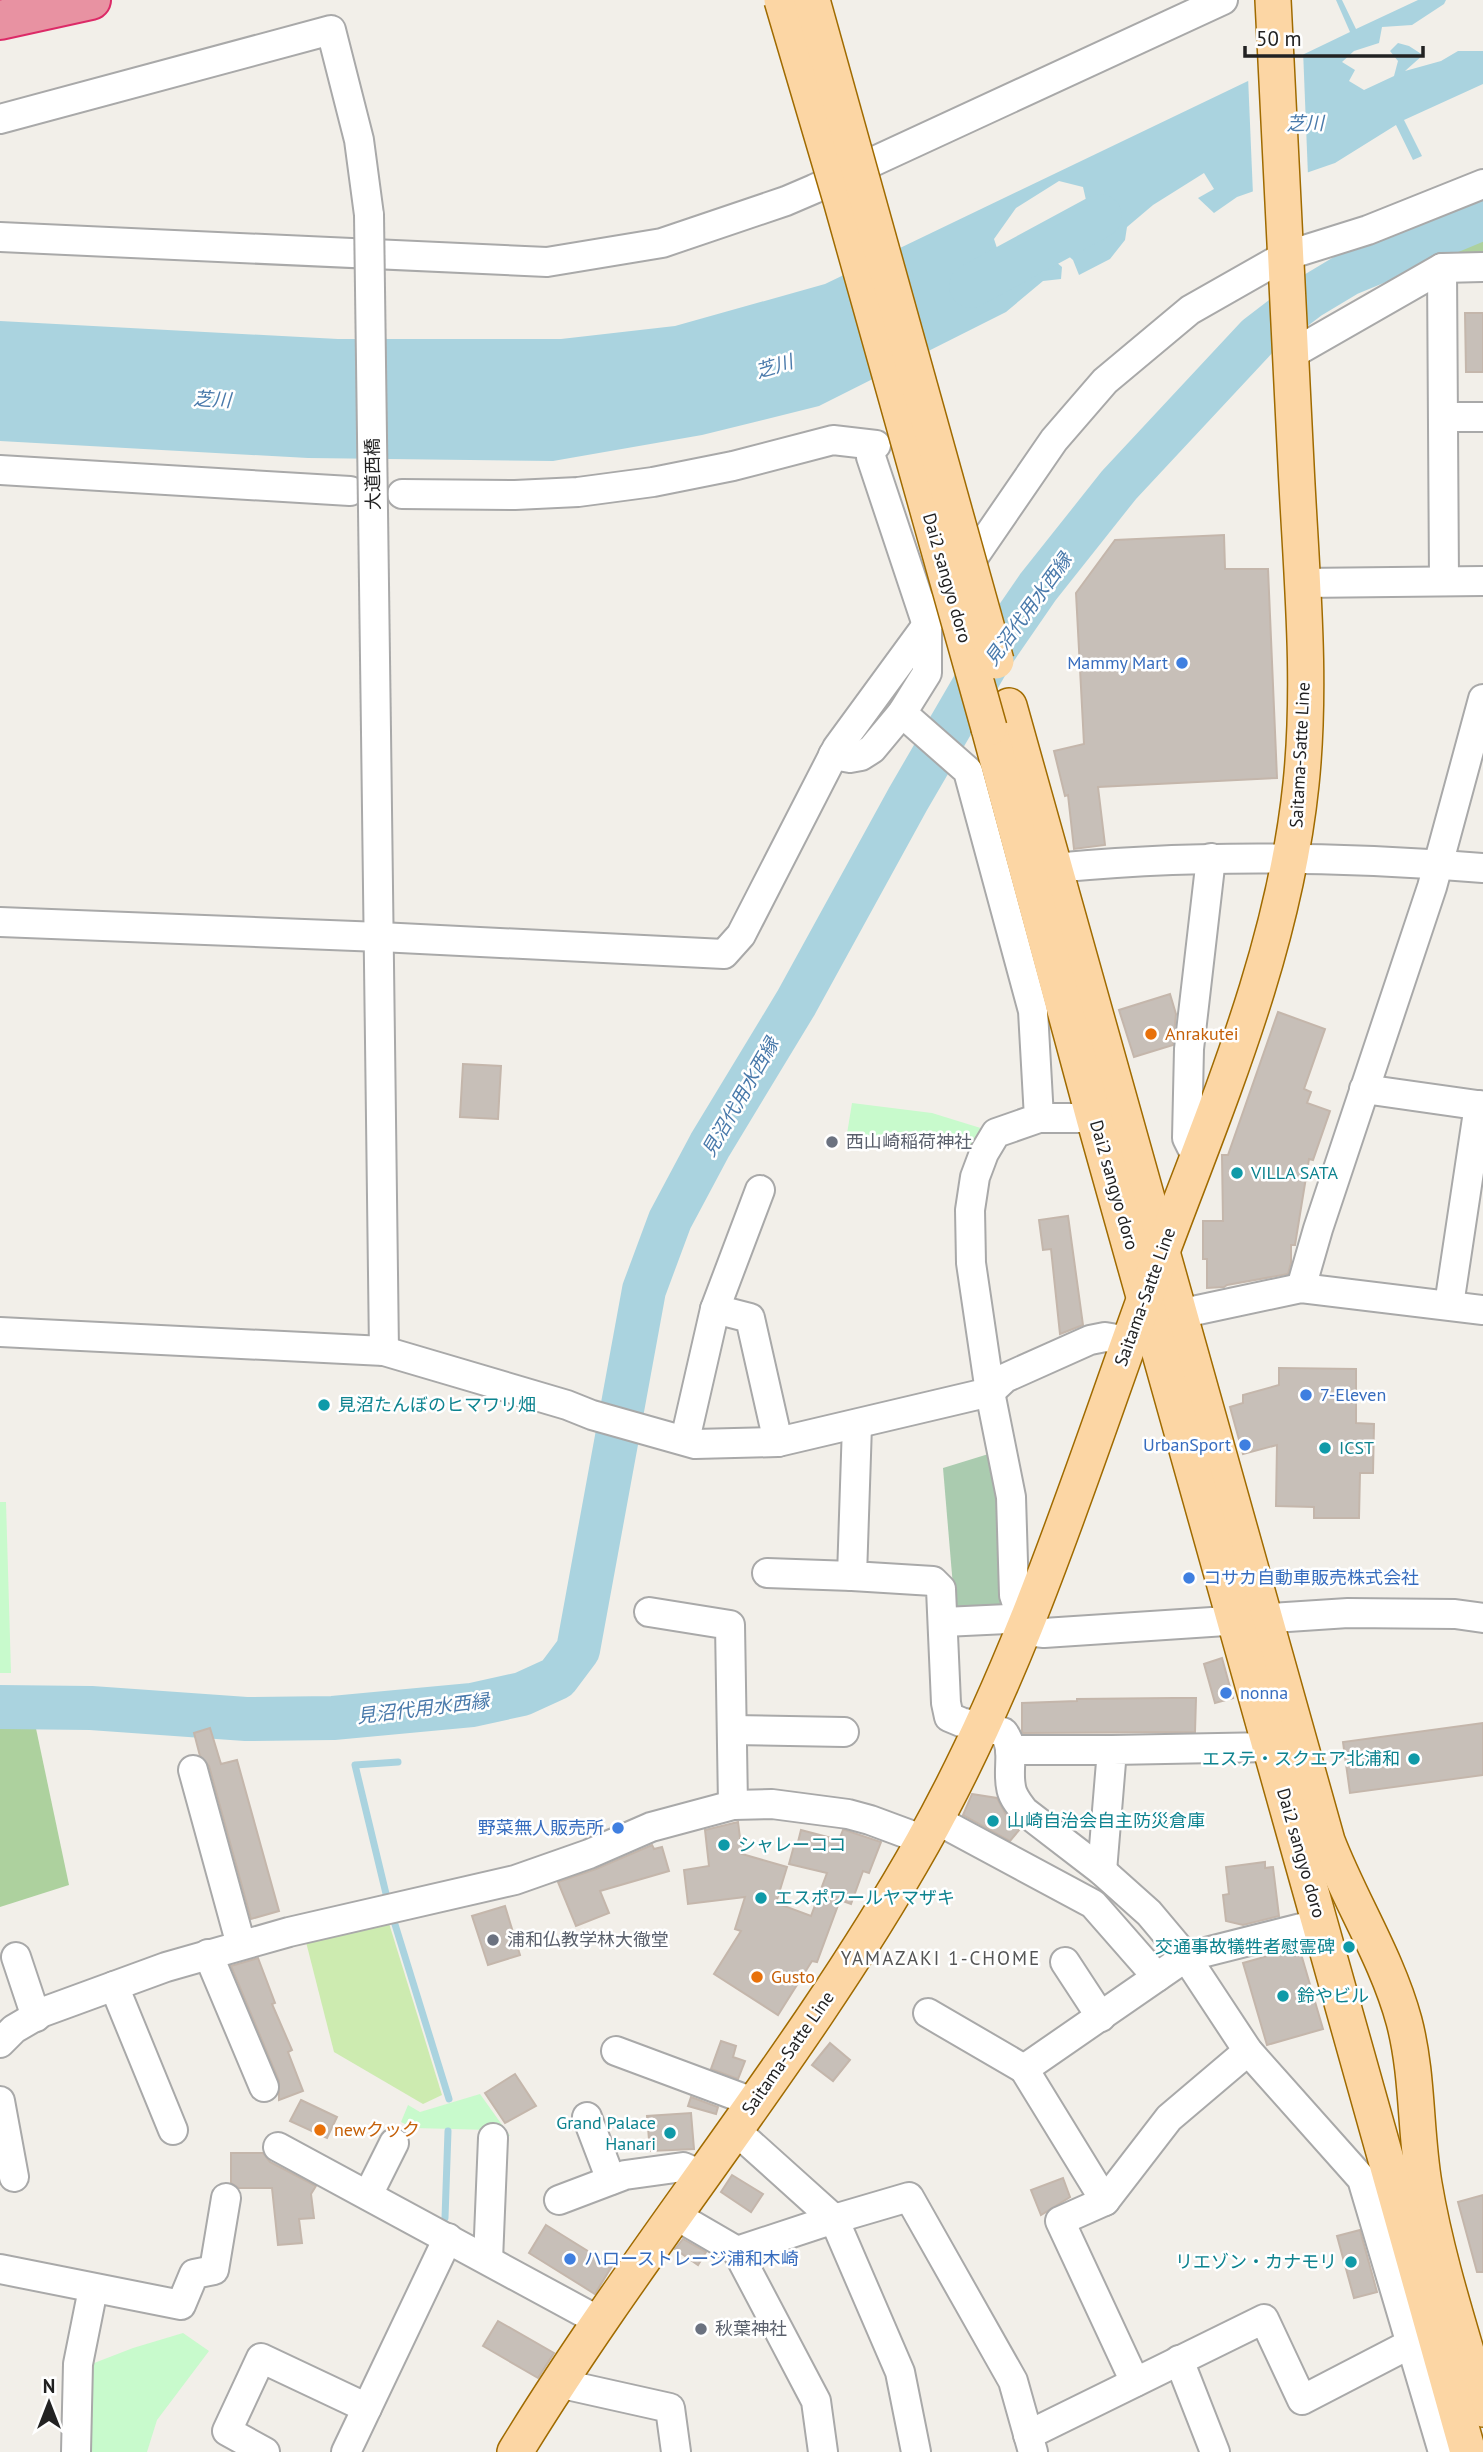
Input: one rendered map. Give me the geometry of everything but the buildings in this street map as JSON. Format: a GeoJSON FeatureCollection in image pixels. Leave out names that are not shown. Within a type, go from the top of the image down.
{"type":"FeatureCollection","features":[{"type":"Feature","properties":{"kind":"highway"},"geometry":{"type":"LineString","coordinates":[[0,20],[91,0]]}},
{"type":"Feature","properties":{"kind":"main road","name":"Dai2 sangyo doro"},"geometry":{"type":"LineString","coordinates":[[782,0],[999,717]]}},
{"type":"Feature","properties":{"kind":"main road","name":"Dai2 sangyo doro"},"geometry":{"type":"LineString","coordinates":[[812,0],[999,717],[1026,871],[1094,1118],[1146,1296],[1249,1620],[1326,1841],[1391,1984],[1403,2020],[1411,2054],[1430,2217],[1483,2409]]}},
{"type":"Feature","properties":{"kind":"main road","name":"Saitama-Satte Line"},"geometry":{"type":"LineString","coordinates":[[515,2452],[599,2321],[842,1974],[930,1830],[982,1727],[1027,1624],[1129,1341],[1243,1039],[1292,859],[1303,765],[1302,583],[1273,1]]}},
{"type":"Feature","properties":{"kind":"main road","name":"Dai2 sangyo doro"},"geometry":{"type":"LineString","coordinates":[[1026,871],[1162,1253],[1179,1314],[1249,1620],[1271,1747],[1468,2452]]}},
{"type":"Feature","properties":{"kind":"street"},"geometry":{"type":"LineString","coordinates":[[0,237],[547,262],[662,243],[786,201],[1223,0]]}},
{"type":"Feature","properties":{"kind":"street","name":"大道西橋"},"geometry":{"type":"LineString","coordinates":[[0,119],[331,30],[359,140],[369,215],[384,1351]]}},
{"type":"Feature","properties":{"kind":"street"},"geometry":{"type":"LineString","coordinates":[[0,922],[724,954],[741,935],[834,755],[1054,440],[1105,381],[1190,310],[1285,256],[1368,230],[1483,184]]}},
{"type":"Feature","properties":{"kind":"street"},"geometry":{"type":"LineString","coordinates":[[1290,346],[1442,268],[1483,267]]}},
{"type":"Feature","properties":{"kind":"street"},"geometry":{"type":"LineString","coordinates":[[1442,268],[1444,581]]}},
{"type":"Feature","properties":{"kind":"street"},"geometry":{"type":"LineString","coordinates":[[1444,418],[1483,417]]}},
{"type":"Feature","properties":{"kind":"street"},"geometry":{"type":"LineString","coordinates":[[402,494],[515,495],[578,492],[653,482],[733,466],[833,440],[873,451],[927,625],[927,673],[902,713],[877,745],[866,753],[850,758],[834,755]]}},
{"type":"Feature","properties":{"kind":"street"},"geometry":{"type":"LineString","coordinates":[[0,470],[350,491]]}},
{"type":"Feature","properties":{"kind":"street"},"geometry":{"type":"LineString","coordinates":[[1302,583],[1483,581]]}},
{"type":"Feature","properties":{"kind":"street"},"geometry":{"type":"LineString","coordinates":[[1301,1289],[1318,1229],[1438,864],[1482,710]]}},
{"type":"Feature","properties":{"kind":"street"},"geometry":{"type":"LineString","coordinates":[[902,713],[968,771],[1026,871],[1039,1118]]}},
{"type":"Feature","properties":{"kind":"street"},"geometry":{"type":"LineString","coordinates":[[1197,1158],[1187,1138],[1189,1049],[1211,858]]}},
{"type":"Feature","properties":{"kind":"street"},"geometry":{"type":"LineString","coordinates":[[1026,871],[1211,858],[1438,864],[1483,868]]}},
{"type":"Feature","properties":{"kind":"street"},"geometry":{"type":"LineString","coordinates":[[1364,1089],[1481,1105],[1474,1193],[1449,1305]]}},
{"type":"Feature","properties":{"kind":"street"},"geometry":{"type":"LineString","coordinates":[[1027,1624],[1014,1595],[1011,1497],[990,1392],[971,1263],[970,1210],[975,1177],[984,1153],[996,1133],[1039,1118],[1094,1118]]}},
{"type":"Feature","properties":{"kind":"street"},"geometry":{"type":"LineString","coordinates":[[685,1440],[715,1309],[760,1190]]}},
{"type":"Feature","properties":{"kind":"street"},"geometry":{"type":"LineString","coordinates":[[1179,1314],[1301,1289],[1483,1310]]}},
{"type":"Feature","properties":{"kind":"street"},"geometry":{"type":"LineString","coordinates":[[715,1309],[750,1318],[778,1442]]}},
{"type":"Feature","properties":{"kind":"street"},"geometry":{"type":"LineString","coordinates":[[0,1332],[384,1351],[695,1444],[778,1442],[857,1424],[990,1392],[1005,1378],[1090,1340],[1105,1337],[1129,1341]]}},
{"type":"Feature","properties":{"kind":"street"},"geometry":{"type":"LineString","coordinates":[[852,1576],[857,1424]]}},
{"type":"Feature","properties":{"kind":"street"},"geometry":{"type":"LineString","coordinates":[[767,1573],[933,1581],[941,1589],[946,1703],[949,1717],[1003,1732],[1010,1750],[1010,1785],[1014,1798],[1024,1811],[1102,1871],[1149,1913],[1186,1957],[1248,2051],[1362,2179],[1443,2452]]}},
{"type":"Feature","properties":{"kind":"street"},"geometry":{"type":"LineString","coordinates":[[649,1612],[730,1625],[733,1805]]}},
{"type":"Feature","properties":{"kind":"street"},"geometry":{"type":"LineString","coordinates":[[944,1622],[1027,1624],[1044,1633],[1336,1613],[1421,1612],[1483,1618]]}},
{"type":"Feature","properties":{"kind":"street"},"geometry":{"type":"LineString","coordinates":[[732,1730],[844,1732]]}},
{"type":"Feature","properties":{"kind":"street"},"geometry":{"type":"LineString","coordinates":[[1010,1750],[1271,1747]]}},
{"type":"Feature","properties":{"kind":"street"},"geometry":{"type":"LineString","coordinates":[[1102,1871],[1112,1750]]}},
{"type":"Feature","properties":{"kind":"street"},"geometry":{"type":"LineString","coordinates":[[193,1770],[241,1945]]}},
{"type":"Feature","properties":{"kind":"street"},"geometry":{"type":"LineString","coordinates":[[0,2043],[14,2029],[36,2017],[114,1986],[208,1954],[515,1880],[589,1854],[651,1827],[733,1805],[772,1804],[848,1814],[930,1830],[1093,1904],[1157,1977]]}},
{"type":"Feature","properties":{"kind":"street"},"geometry":{"type":"LineString","coordinates":[[1024,2070],[1186,1957],[1321,1923]]}},
{"type":"Feature","properties":{"kind":"street"},"geometry":{"type":"LineString","coordinates":[[208,1954],[264,2087]]}},
{"type":"Feature","properties":{"kind":"street"},"geometry":{"type":"LineString","coordinates":[[16,1957],[36,2017]]}},
{"type":"Feature","properties":{"kind":"street"},"geometry":{"type":"LineString","coordinates":[[1065,1962],[1101,2017]]}},
{"type":"Feature","properties":{"kind":"street"},"geometry":{"type":"LineString","coordinates":[[114,1986],[173,2130]]}},
{"type":"Feature","properties":{"kind":"street"},"geometry":{"type":"LineString","coordinates":[[928,2013],[1024,2070],[1105,2201]]}},
{"type":"Feature","properties":{"kind":"street"},"geometry":{"type":"LineString","coordinates":[[615,2051],[744,2115],[834,2219],[900,2372],[916,2452]]}},
{"type":"Feature","properties":{"kind":"street"},"geometry":{"type":"LineString","coordinates":[[1135,2382],[1060,2221],[1105,2201],[1168,2118],[1248,2051]]}},
{"type":"Feature","properties":{"kind":"street"},"geometry":{"type":"LineString","coordinates":[[0,2101],[14,2177]]}},
{"type":"Feature","properties":{"kind":"street"},"geometry":{"type":"LineString","coordinates":[[587,2117],[611,2180]]}},
{"type":"Feature","properties":{"kind":"street"},"geometry":{"type":"LineString","coordinates":[[488,2260],[492,2138]]}},
{"type":"Feature","properties":{"kind":"street"},"geometry":{"type":"LineString","coordinates":[[368,2195],[394,2143]]}},
{"type":"Feature","properties":{"kind":"street"},"geometry":{"type":"LineString","coordinates":[[278,2147],[599,2321]]}},
{"type":"Feature","properties":{"kind":"street"},"geometry":{"type":"LineString","coordinates":[[559,2200],[625,2175],[683,2167],[702,2175]]}},
{"type":"Feature","properties":{"kind":"street"},"geometry":{"type":"LineString","coordinates":[[737,2251],[909,2197],[1013,2381],[1031,2443],[1135,2382],[1264,2319],[1302,2400],[1410,2344]]}},
{"type":"Feature","properties":{"kind":"street"},"geometry":{"type":"LineString","coordinates":[[0,2269],[181,2305],[194,2274],[214,2270],[226,2198]]}},
{"type":"Feature","properties":{"kind":"street"},"geometry":{"type":"LineString","coordinates":[[675,2215],[737,2251],[816,2401],[822,2452]]}},
{"type":"Feature","properties":{"kind":"street"},"geometry":{"type":"LineString","coordinates":[[346,2452],[449,2238]]}},
{"type":"Feature","properties":{"kind":"street"},"geometry":{"type":"LineString","coordinates":[[76,2452],[78,2364],[93,2289]]}},
{"type":"Feature","properties":{"kind":"street"},"geometry":{"type":"LineString","coordinates":[[265,2452],[227,2431],[261,2358],[367,2408]]}},
{"type":"Feature","properties":{"kind":"street"},"geometry":{"type":"LineString","coordinates":[[1179,2360],[1215,2452]]}},
{"type":"Feature","properties":{"kind":"street"},"geometry":{"type":"LineString","coordinates":[[558,2384],[670,2409],[676,2452]]}},
{"type":"Feature","properties":{"kind":"green space"},"geometry":{"type":"Polygon","coordinates":[[[1483,231],[1483,255],[1442,256],[1440,248],[1483,231]]]}},
{"type":"Feature","properties":{"kind":"green space"},"geometry":{"type":"Polygon","coordinates":[[[852,1103],[932,1113],[987,1130],[978,1144],[846,1140],[852,1103]]]}},
{"type":"Feature","properties":{"kind":"green space"},"geometry":{"type":"Polygon","coordinates":[[[995,1452],[1004,1610],[955,1610],[943,1468],[995,1452]]]}},
{"type":"Feature","properties":{"kind":"green space"},"geometry":{"type":"Polygon","coordinates":[[[0,1502],[6,1502],[11,1673],[0,1673],[0,1502]]]}},
{"type":"Feature","properties":{"kind":"green space"},"geometry":{"type":"Polygon","coordinates":[[[0,1717],[34,1719],[69,1885],[0,1907],[0,1717]]]}},
{"type":"Feature","properties":{"kind":"green space"},"geometry":{"type":"Polygon","coordinates":[[[388,1920],[442,2095],[423,2104],[334,2052],[306,1942],[388,1920]]]}},
{"type":"Feature","properties":{"kind":"green space"},"geometry":{"type":"Polygon","coordinates":[[[480,2094],[510,2136],[492,2136],[492,2130],[413,2128],[401,2122],[408,2105],[420,2112],[480,2094]]]}},
{"type":"Feature","properties":{"kind":"green space"},"geometry":{"type":"Polygon","coordinates":[[[183,2333],[209,2351],[157,2420],[147,2452],[86,2452],[89,2365],[183,2333]]]}},
{"type":"Feature","properties":{"kind":"water"},"geometry":{"type":"Polygon","coordinates":[[[1336,0],[1342,0],[1356,29],[1418,0],[1446,0],[1412,25],[1382,27],[1379,43],[1354,51],[1342,62],[1355,70],[1349,81],[1364,90],[1394,76],[1398,61],[1390,51],[1398,43],[1423,55],[1405,71],[1441,61],[1458,51],[1483,51],[1483,84],[1404,120],[1422,156],[1413,160],[1396,125],[1335,163],[1237,197],[1214,213],[1198,198],[1214,189],[1204,173],[1153,205],[1127,227],[1125,240],[1110,259],[1079,275],[1073,260],[1063,251],[1049,256],[1062,267],[1061,279],[1043,281],[1006,312],[819,406],[702,435],[553,461],[308,458],[0,441],[0,321],[338,339],[561,339],[675,326],[825,284],[1350,32],[1336,0]],[[1059,181],[1016,208],[994,239],[998,251],[1016,252],[1027,263],[1082,215],[1086,200],[1083,187],[1059,181]]]}},
{"type":"Feature","properties":{"kind":"pier"},"geometry":{"type":"Polygon","coordinates":[[[1303,50],[1308,176],[1253,195],[1248,76],[1303,50]]]}},
{"type":"Feature","properties":{"kind":"waterway","name":"芝川"},"geometry":{"type":"LineString","coordinates":[[971,286],[1100,216]]}},
{"type":"Feature","properties":{"kind":"waterway","name":"見沼代用水西縁"},"geometry":{"type":"LineString","coordinates":[[0,1707],[91,1708],[246,1719],[333,1718],[472,1705],[522,1694],[557,1678],[578,1650],[644,1290],[670,1220],[710,1145],[796,1003],[908,799],[994,651],[1038,587],[1119,485],[1257,337],[1308,298],[1348,274],[1483,218]]}},
{"type":"Feature","properties":{"kind":"waterway"},"geometry":{"type":"LineString","coordinates":[[388,1902],[355,1765],[398,1762]]}},
{"type":"Feature","properties":{"kind":"waterway"},"geometry":{"type":"LineString","coordinates":[[393,1918],[449,2099]]}},
{"type":"Feature","properties":{"kind":"waterway"},"geometry":{"type":"LineString","coordinates":[[445,2218],[448,2131]]}},
{"type":"Feature","properties":{"kind":"place","name":"Mammy Mart"},"geometry":{"type":"Point","coordinates":[1182,663]}},
{"type":"Feature","properties":{"kind":"place","name":"Anrakutei"},"geometry":{"type":"Point","coordinates":[1151,1034]}},
{"type":"Feature","properties":{"kind":"place","name":"西山崎稲荷神社"},"geometry":{"type":"Point","coordinates":[832,1142]}},
{"type":"Feature","properties":{"kind":"place","name":"VILLA SATA"},"geometry":{"type":"Point","coordinates":[1237,1173]}},
{"type":"Feature","properties":{"kind":"place","name":"7-Eleven"},"geometry":{"type":"Point","coordinates":[1306,1395]}},
{"type":"Feature","properties":{"kind":"place","name":"見沼たんぼのヒマワリ畑"},"geometry":{"type":"Point","coordinates":[324,1405]}},
{"type":"Feature","properties":{"kind":"place","name":"UrbanSport"},"geometry":{"type":"Point","coordinates":[1245,1445]}},
{"type":"Feature","properties":{"kind":"place","name":"ICST"},"geometry":{"type":"Point","coordinates":[1325,1448]}},
{"type":"Feature","properties":{"kind":"place","name":"コサカ自動車販売株式会社"},"geometry":{"type":"Point","coordinates":[1189,1578]}},
{"type":"Feature","properties":{"kind":"place","name":"nonna"},"geometry":{"type":"Point","coordinates":[1226,1693]}},
{"type":"Feature","properties":{"kind":"place","name":"エステ・スクエア北浦和"},"geometry":{"type":"Point","coordinates":[1414,1759]}},
{"type":"Feature","properties":{"kind":"place","name":"山崎自治会自主防災倉庫"},"geometry":{"type":"Point","coordinates":[993,1821]}},
{"type":"Feature","properties":{"kind":"place","name":"野菜無人販売所"},"geometry":{"type":"Point","coordinates":[618,1828]}},
{"type":"Feature","properties":{"kind":"place","name":"シャレーココ"},"geometry":{"type":"Point","coordinates":[724,1845]}},
{"type":"Feature","properties":{"kind":"place","name":"エスポワールヤマザキ"},"geometry":{"type":"Point","coordinates":[761,1898]}},
{"type":"Feature","properties":{"kind":"place","name":"浦和仏教学林大徹堂"},"geometry":{"type":"Point","coordinates":[493,1940]}},
{"type":"Feature","properties":{"kind":"place","name":"交通事故犠牲者慰霊碑"},"geometry":{"type":"Point","coordinates":[1349,1947]}},
{"type":"Feature","properties":{"kind":"place","name":"Gusto"},"geometry":{"type":"Point","coordinates":[757,1977]}},
{"type":"Feature","properties":{"kind":"place","name":"鈴やビル"},"geometry":{"type":"Point","coordinates":[1283,1996]}},
{"type":"Feature","properties":{"kind":"place","name":"newクック"},"geometry":{"type":"Point","coordinates":[320,2130]}},
{"type":"Feature","properties":{"kind":"place","name":"Grand Palace Hanari"},"geometry":{"type":"Point","coordinates":[670,2133]}},
{"type":"Feature","properties":{"kind":"place","name":"ハローストレージ浦和木崎"},"geometry":{"type":"Point","coordinates":[570,2259]}},
{"type":"Feature","properties":{"kind":"place","name":"リエゾン・カナモリ"},"geometry":{"type":"Point","coordinates":[1351,2262]}},
{"type":"Feature","properties":{"kind":"place","name":"秋葉神社"},"geometry":{"type":"Point","coordinates":[701,2329]}},
{"type":"Feature","properties":{"kind":"district","name":"YAMAZAKI 1-CHOME"},"geometry":{"type":"Point","coordinates":[941,1958]}}]}
